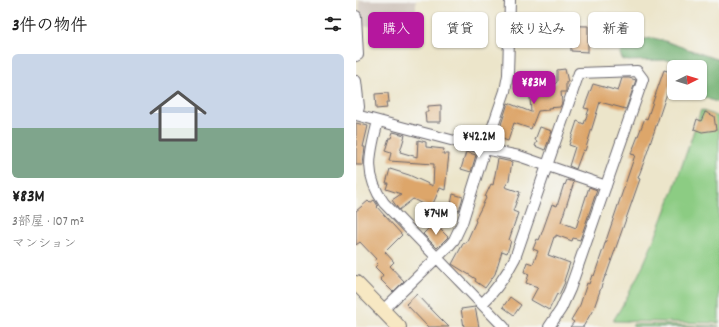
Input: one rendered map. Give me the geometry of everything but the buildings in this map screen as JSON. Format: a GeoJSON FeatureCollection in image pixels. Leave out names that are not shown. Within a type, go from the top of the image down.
{"type":"FeatureCollection","features":[{"type":"Feature","properties":{"kind":"street"},"geometry":{"type":"LineString","coordinates":[[383,310],[454,240],[462,223],[507,83],[510,0]]}},
{"type":"Feature","properties":{"kind":"street"},"geometry":{"type":"LineString","coordinates":[[356,16],[358,55],[356,56]]}},
{"type":"Feature","properties":{"kind":"street"},"geometry":{"type":"LineString","coordinates":[[482,304],[498,287],[510,268],[579,73],[637,71],[643,79],[570,289],[561,309],[549,327]]}},
{"type":"Feature","properties":{"kind":"street"},"geometry":{"type":"LineString","coordinates":[[356,81],[359,107],[356,115],[485,149],[519,156],[606,186]]}},
{"type":"Feature","properties":{"kind":"street"},"geometry":{"type":"LineString","coordinates":[[378,121],[369,168],[374,187],[384,203],[504,327]]}},
{"type":"Feature","properties":{"kind":"street"},"geometry":{"type":"LineString","coordinates":[[356,283],[399,327]]}},
{"type":"Feature","properties":{"kind":"shaded area"},"geometry":{"type":"Polygon","coordinates":[[[359,0],[416,0],[416,12],[368,12],[368,26],[361,26],[359,0]]]}},
{"type":"Feature","properties":{"kind":"green space"},"geometry":{"type":"Polygon","coordinates":[[[653,38],[662,40],[719,60],[719,103],[707,98],[707,60],[623,60],[620,54],[622,48],[644,48],[644,40],[653,38]]]}},
{"type":"Feature","properties":{"kind":"green space"},"geometry":{"type":"Polygon","coordinates":[[[701,110],[719,117],[719,323],[613,321],[641,270],[663,218],[701,110]]]}},
{"type":"Feature","properties":{"kind":"green space"},"geometry":{"type":"Polygon","coordinates":[[[633,324],[719,326],[719,327],[633,327],[633,324]]]}}]}
